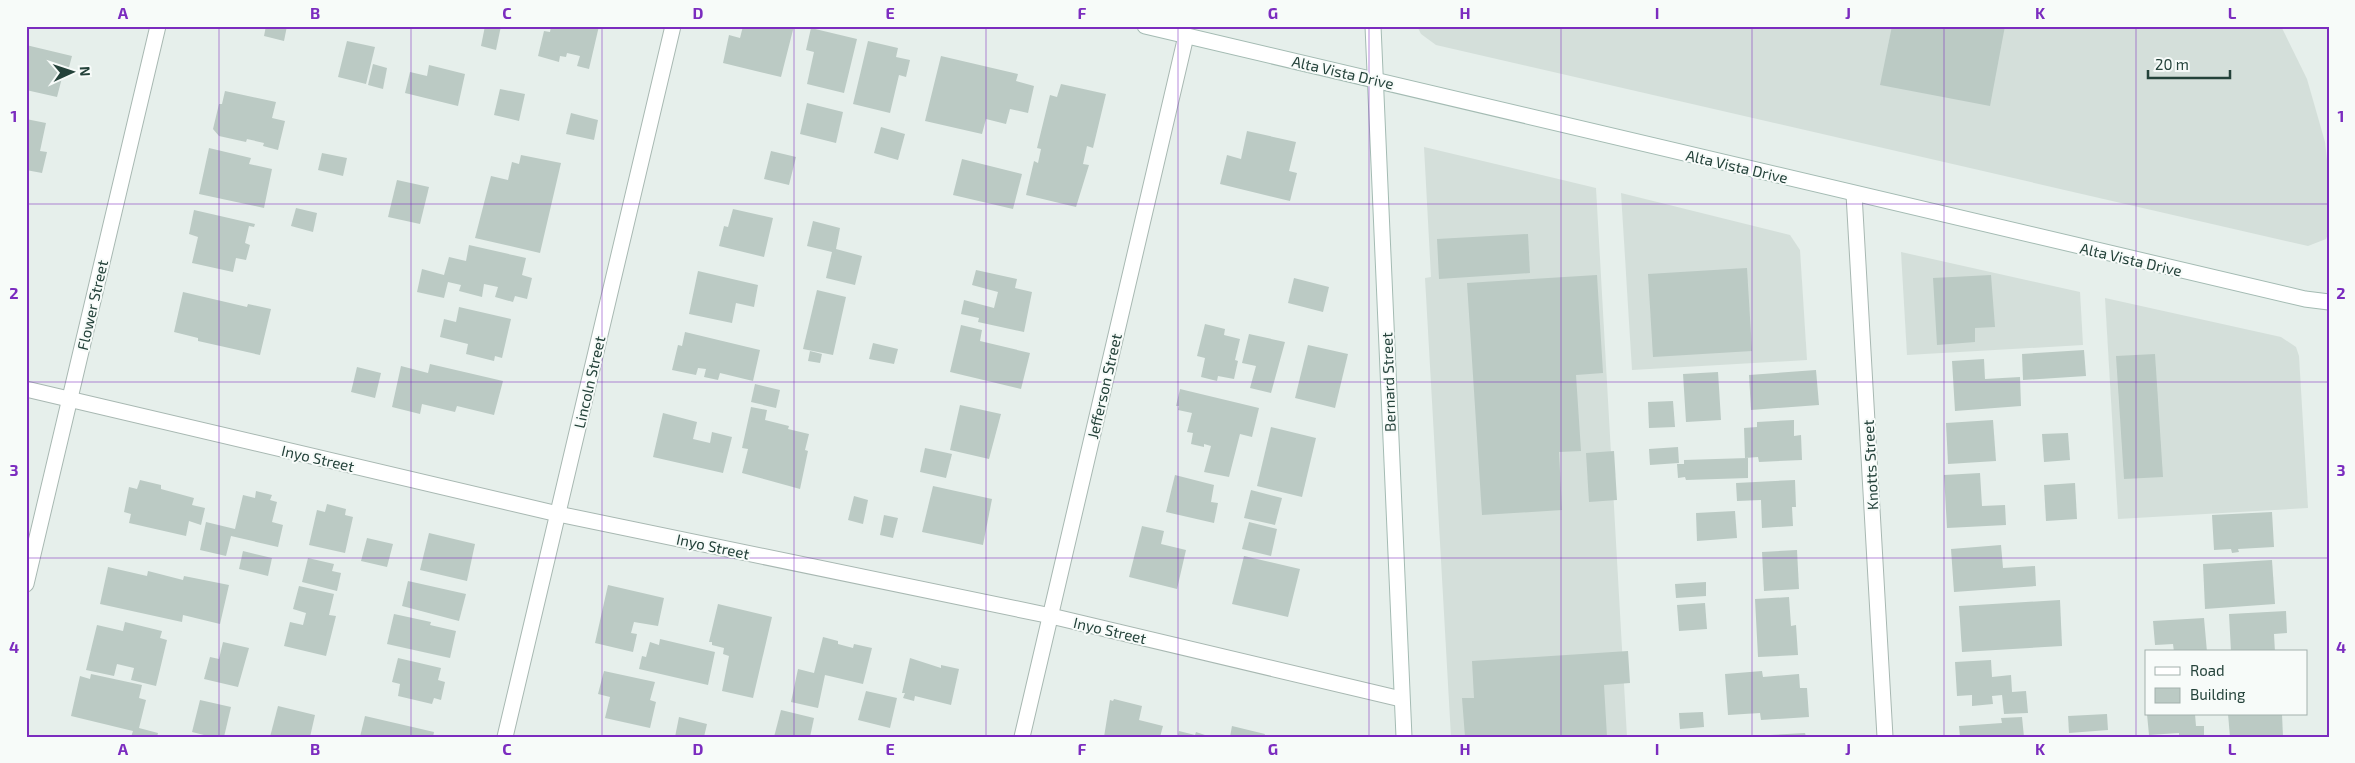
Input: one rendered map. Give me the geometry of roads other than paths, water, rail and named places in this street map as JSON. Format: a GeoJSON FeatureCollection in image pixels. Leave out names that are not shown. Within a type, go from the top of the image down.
{"type":"FeatureCollection","features":[{"type":"Feature","properties":{"kind":"street","name":"Flower Street"},"geometry":{"type":"LineString","coordinates":[[26,584],[158,26]]}},
{"type":"Feature","properties":{"kind":"street","name":"Lincoln Street"},"geometry":{"type":"LineString","coordinates":[[505,737],[673,26]]}},
{"type":"Feature","properties":{"kind":"street","name":"Alta Vista Drive"},"geometry":{"type":"LineString","coordinates":[[1145,26],[2295,297],[2329,302]]}},
{"type":"Feature","properties":{"kind":"street","name":"Bernard Street"},"geometry":{"type":"LineString","coordinates":[[1372,26],[1404,737]]}},
{"type":"Feature","properties":{"kind":"street","name":"Jefferson Street"},"geometry":{"type":"LineString","coordinates":[[1022,737],[1186,36]]}},
{"type":"Feature","properties":{"kind":"street","name":"Knotts Street"},"geometry":{"type":"LineString","coordinates":[[1854,194],[1885,737]]}},
{"type":"Feature","properties":{"kind":"street","name":"Inyo Street"},"geometry":{"type":"LineString","coordinates":[[26,389],[558,514],[1051,616],[1401,699]]}}]}
